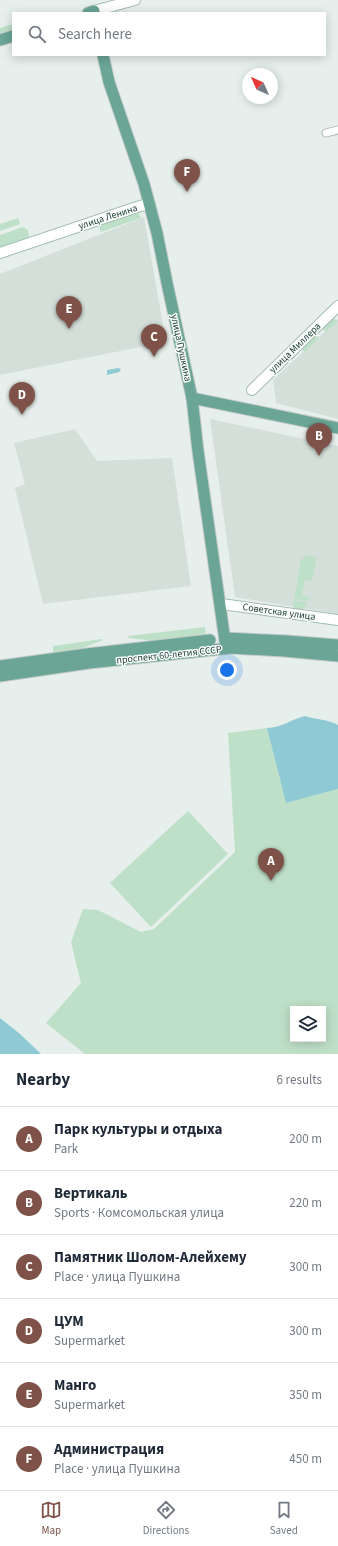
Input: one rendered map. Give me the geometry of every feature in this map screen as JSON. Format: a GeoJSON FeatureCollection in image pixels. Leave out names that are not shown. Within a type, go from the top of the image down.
{"type":"FeatureCollection","features":[{"type":"Feature","properties":{"kind":"main road"},"geometry":{"type":"LineString","coordinates":[[0,40],[12,36]]}},
{"type":"Feature","properties":{"kind":"main road","name":"улица Пушкина"},"geometry":{"type":"LineString","coordinates":[[102,56],[109,82],[150,204],[192,398],[198,451],[226,643]]}},
{"type":"Feature","properties":{"kind":"main road"},"geometry":{"type":"LineString","coordinates":[[192,398],[338,428]]}},
{"type":"Feature","properties":{"kind":"main road","name":"проспект 60-летия СССР"},"geometry":{"type":"LineString","coordinates":[[0,666],[87,654],[210,640]]}},
{"type":"Feature","properties":{"kind":"main road","name":"проспект 60-летия СССР"},"geometry":{"type":"LineString","coordinates":[[0,676],[226,643],[287,641],[338,645]]}},
{"type":"Feature","properties":{"kind":"main road","name":"проспект 60-летия СССР"},"geometry":{"type":"LineString","coordinates":[[226,643],[284,651],[338,656]]}},
{"type":"Feature","properties":{"kind":"street"},"geometry":{"type":"LineString","coordinates":[[92,12],[135,0]]}},
{"type":"Feature","properties":{"kind":"street"},"geometry":{"type":"LineString","coordinates":[[326,132],[338,130]]}},
{"type":"Feature","properties":{"kind":"street","name":"улица Ленина"},"geometry":{"type":"LineString","coordinates":[[0,253],[140,206],[150,204]]}},
{"type":"Feature","properties":{"kind":"street","name":"улица Миллера"},"geometry":{"type":"LineString","coordinates":[[252,390],[338,306]]}},
{"type":"Feature","properties":{"kind":"street","name":"Советская улица"},"geometry":{"type":"LineString","coordinates":[[221,604],[338,620]]}},
{"type":"Feature","properties":{"kind":"street","name":"проспект 60-летия СССР"},"geometry":{"type":"LineString","coordinates":[[210,640],[226,643]]}},
{"type":"Feature","properties":{"kind":"shaded area"},"geometry":{"type":"Polygon","coordinates":[[[144,217],[166,342],[0,375],[0,274],[144,217]]]}},
{"type":"Feature","properties":{"kind":"shaded area"},"geometry":{"type":"Polygon","coordinates":[[[338,319],[338,419],[276,403],[273,380],[338,319]]]}},
{"type":"Feature","properties":{"kind":"shaded area"},"geometry":{"type":"Polygon","coordinates":[[[210,419],[338,446],[338,614],[235,597],[210,419]]]}},
{"type":"Feature","properties":{"kind":"shaded area"},"geometry":{"type":"Polygon","coordinates":[[[75,429],[97,461],[172,458],[191,586],[43,604],[15,488],[25,484],[14,443],[75,429]]]}},
{"type":"Feature","properties":{"kind":"green space"},"geometry":{"type":"Polygon","coordinates":[[[12,24],[12,30],[0,34],[0,28],[12,24]]]}},
{"type":"Feature","properties":{"kind":"green space"},"geometry":{"type":"Polygon","coordinates":[[[136,212],[139,213],[141,218],[101,232],[98,225],[136,212]]]}},
{"type":"Feature","properties":{"kind":"green space"},"geometry":{"type":"Polygon","coordinates":[[[18,218],[20,224],[0,231],[0,224],[18,218]]]}},
{"type":"Feature","properties":{"kind":"green space"},"geometry":{"type":"Polygon","coordinates":[[[23,227],[28,230],[28,239],[0,248],[0,235],[23,227]]]}},
{"type":"Feature","properties":{"kind":"green space"},"geometry":{"type":"Polygon","coordinates":[[[333,318],[338,321],[326,332],[322,328],[333,318]]]}},
{"type":"Feature","properties":{"kind":"green space"},"geometry":{"type":"Polygon","coordinates":[[[315,334],[319,338],[305,352],[301,349],[315,334]]]}},
{"type":"Feature","properties":{"kind":"green space"},"geometry":{"type":"Polygon","coordinates":[[[306,555],[317,557],[312,581],[305,580],[302,595],[309,597],[309,601],[294,599],[301,560],[306,555]]]}},
{"type":"Feature","properties":{"kind":"green space"},"geometry":{"type":"Polygon","coordinates":[[[294,600],[308,603],[301,611],[295,610],[293,606],[294,600]]]}},
{"type":"Feature","properties":{"kind":"green space"},"geometry":{"type":"Polygon","coordinates":[[[205,627],[206,636],[155,641],[129,638],[128,636],[205,627]]]}},
{"type":"Feature","properties":{"kind":"green space"},"geometry":{"type":"Polygon","coordinates":[[[103,640],[83,648],[57,653],[53,652],[53,646],[103,640]]]}},
{"type":"Feature","properties":{"kind":"green space"},"geometry":{"type":"Polygon","coordinates":[[[267,728],[286,803],[338,789],[338,1054],[85,1054],[46,1023],[81,983],[71,942],[83,909],[98,910],[141,932],[154,929],[235,852],[228,733],[267,728]]]}},
{"type":"Feature","properties":{"kind":"green space"},"geometry":{"type":"Polygon","coordinates":[[[188,811],[228,854],[151,927],[110,883],[188,811]]]}},
{"type":"Feature","properties":{"kind":"water"},"geometry":{"type":"Polygon","coordinates":[[[118,368],[121,369],[119,372],[107,375],[107,370],[118,368]]]}},
{"type":"Feature","properties":{"kind":"water"},"geometry":{"type":"Polygon","coordinates":[[[305,716],[338,725],[338,789],[286,803],[267,728],[277,727],[305,716]]]}},
{"type":"Feature","properties":{"kind":"water"},"geometry":{"type":"Polygon","coordinates":[[[0,1018],[20,1034],[41,1054],[0,1054],[0,1018]]]}},
{"type":"Feature","properties":{"kind":"place","name":"Администрация"},"geometry":{"type":"Point","coordinates":[187,192]}},
{"type":"Feature","properties":{"kind":"place","name":"Манго"},"geometry":{"type":"Point","coordinates":[69,329]}},
{"type":"Feature","properties":{"kind":"place","name":"Памятник Шолом-Алейхему"},"geometry":{"type":"Point","coordinates":[154,357]}},
{"type":"Feature","properties":{"kind":"place","name":"ЦУМ"},"geometry":{"type":"Point","coordinates":[22,415]}},
{"type":"Feature","properties":{"kind":"place","name":"Вертикаль"},"geometry":{"type":"Point","coordinates":[319,456]}},
{"type":"Feature","properties":{"kind":"place","name":"Парк культуры и отдыха"},"geometry":{"type":"Point","coordinates":[271,881]}}]}
